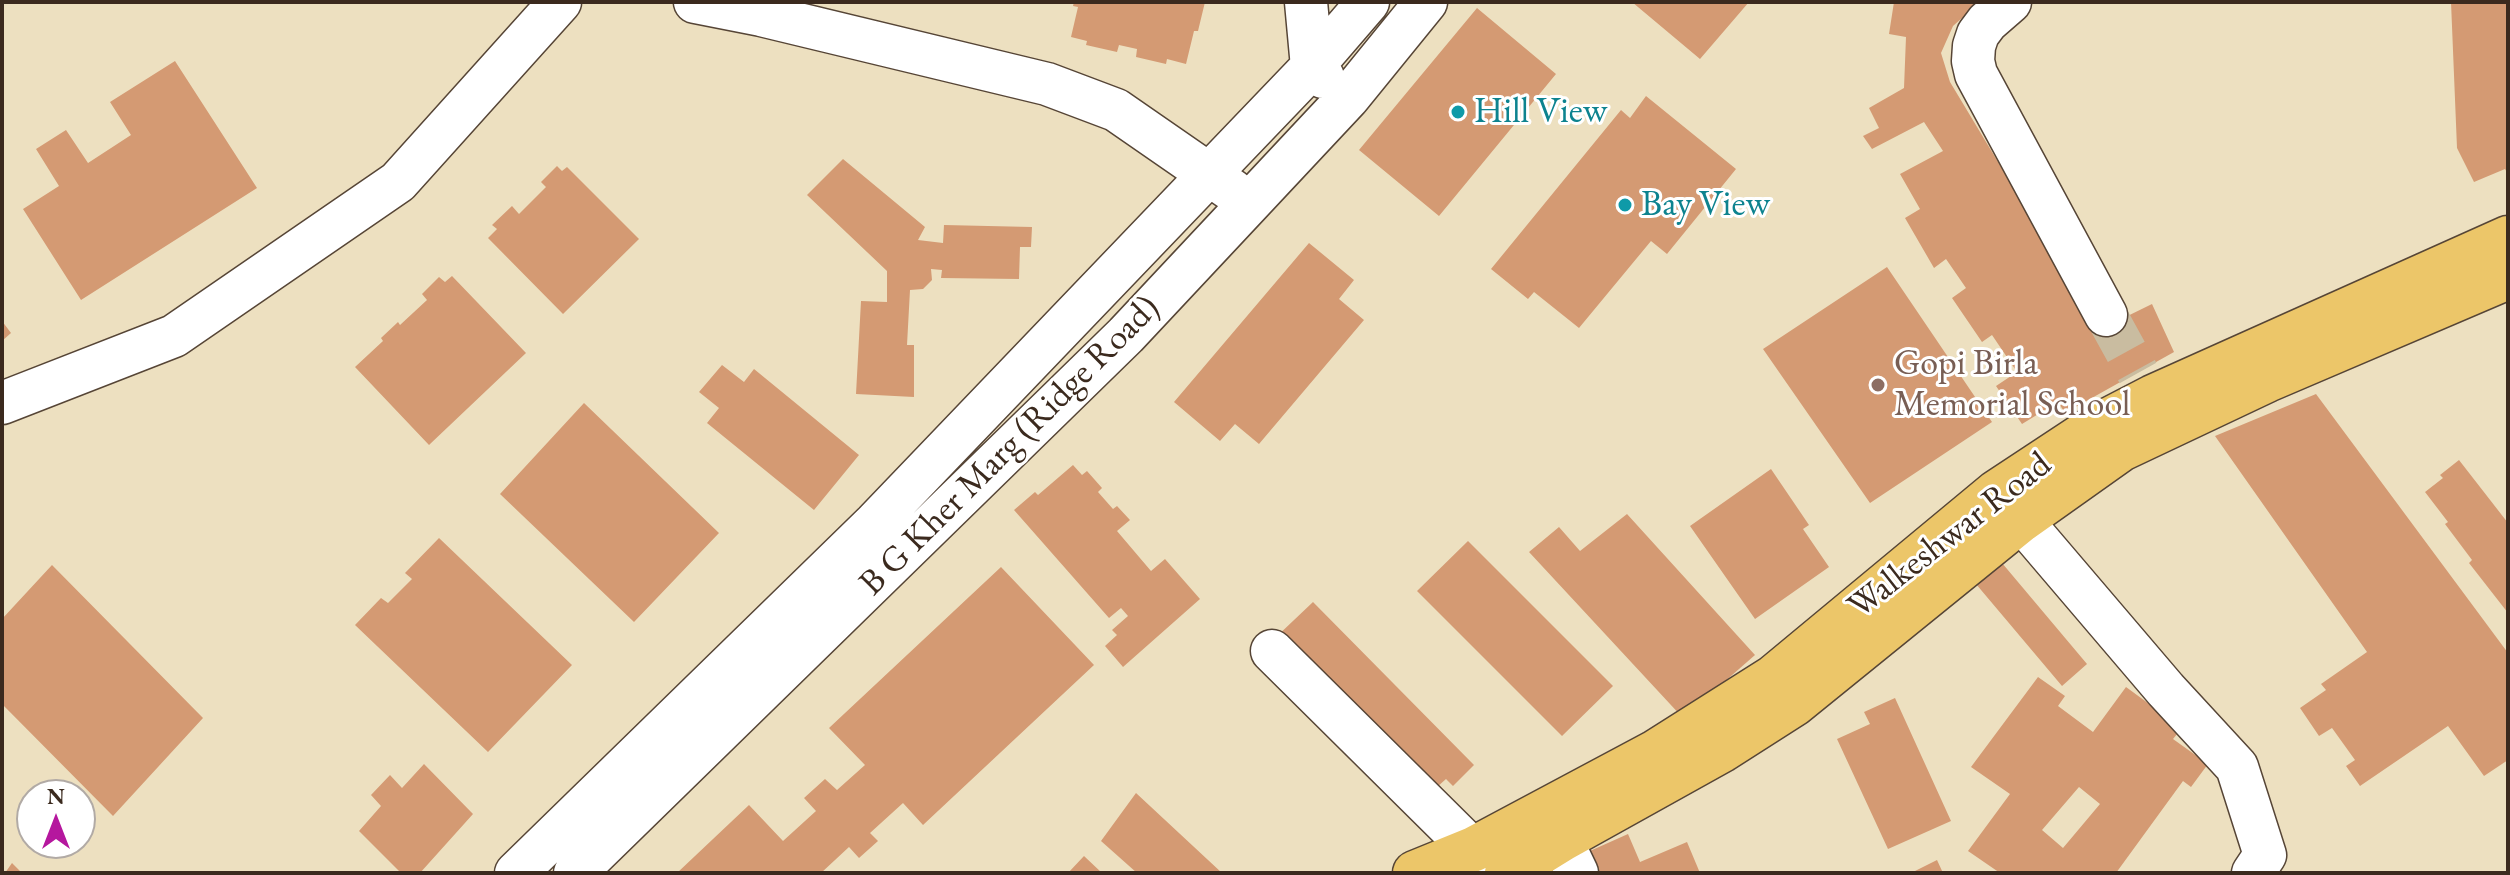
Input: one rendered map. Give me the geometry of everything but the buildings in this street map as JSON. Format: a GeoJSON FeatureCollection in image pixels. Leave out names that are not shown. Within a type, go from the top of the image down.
{"type":"FeatureCollection","features":[{"type":"Feature","properties":{"kind":"main road","name":"Walkeshwar Road"},"geometry":{"type":"LineString","coordinates":[[1415,873],[1493,865],[1562,840],[1654,753],[1784,690],[2009,506],[2097,426],[2153,398],[2259,366],[2499,262]]}},
{"type":"Feature","properties":{"kind":"street"},"geometry":{"type":"LineString","coordinates":[[2,403],[174,336],[398,182],[560,2]]}},
{"type":"Feature","properties":{"kind":"street"},"geometry":{"type":"LineString","coordinates":[[695,2],[1047,84],[1116,110],[1250,204]]}},
{"type":"Feature","properties":{"kind":"street"},"geometry":{"type":"LineString","coordinates":[[1306,2],[1312,67],[1348,98]]}},
{"type":"Feature","properties":{"kind":"street","name":"B G Kher Marg (Ridge Road)"},"geometry":{"type":"LineString","coordinates":[[516,873],[875,523],[1312,67],[1368,2]]}},
{"type":"Feature","properties":{"kind":"street"},"geometry":{"type":"LineString","coordinates":[[2010,2],[1978,34],[1973,61],[1976,74],[2106,315]]}},
{"type":"Feature","properties":{"kind":"street","name":"B G Kher Marg (Ridge Road)"},"geometry":{"type":"LineString","coordinates":[[575,873],[1126,335],[1348,98],[1416,5]]}},
{"type":"Feature","properties":{"kind":"street"},"geometry":{"type":"LineString","coordinates":[[2009,506],[2166,690],[2237,767],[2265,855],[2253,873]]}},
{"type":"Feature","properties":{"kind":"street"},"geometry":{"type":"LineString","coordinates":[[1272,651],[1493,865]]}},
{"type":"Feature","properties":{"kind":"tunnel"},"geometry":{"type":"LineString","coordinates":[[2106,315],[2138,373]]}},
{"type":"Feature","properties":{"kind":"place","name":"Hill View"},"geometry":{"type":"Point","coordinates":[1458,112]}},
{"type":"Feature","properties":{"kind":"place","name":"Bay View"},"geometry":{"type":"Point","coordinates":[1625,205]}},
{"type":"Feature","properties":{"kind":"place","name":"Gopi Birla Memorial School"},"geometry":{"type":"Point","coordinates":[1878,385]}}]}
